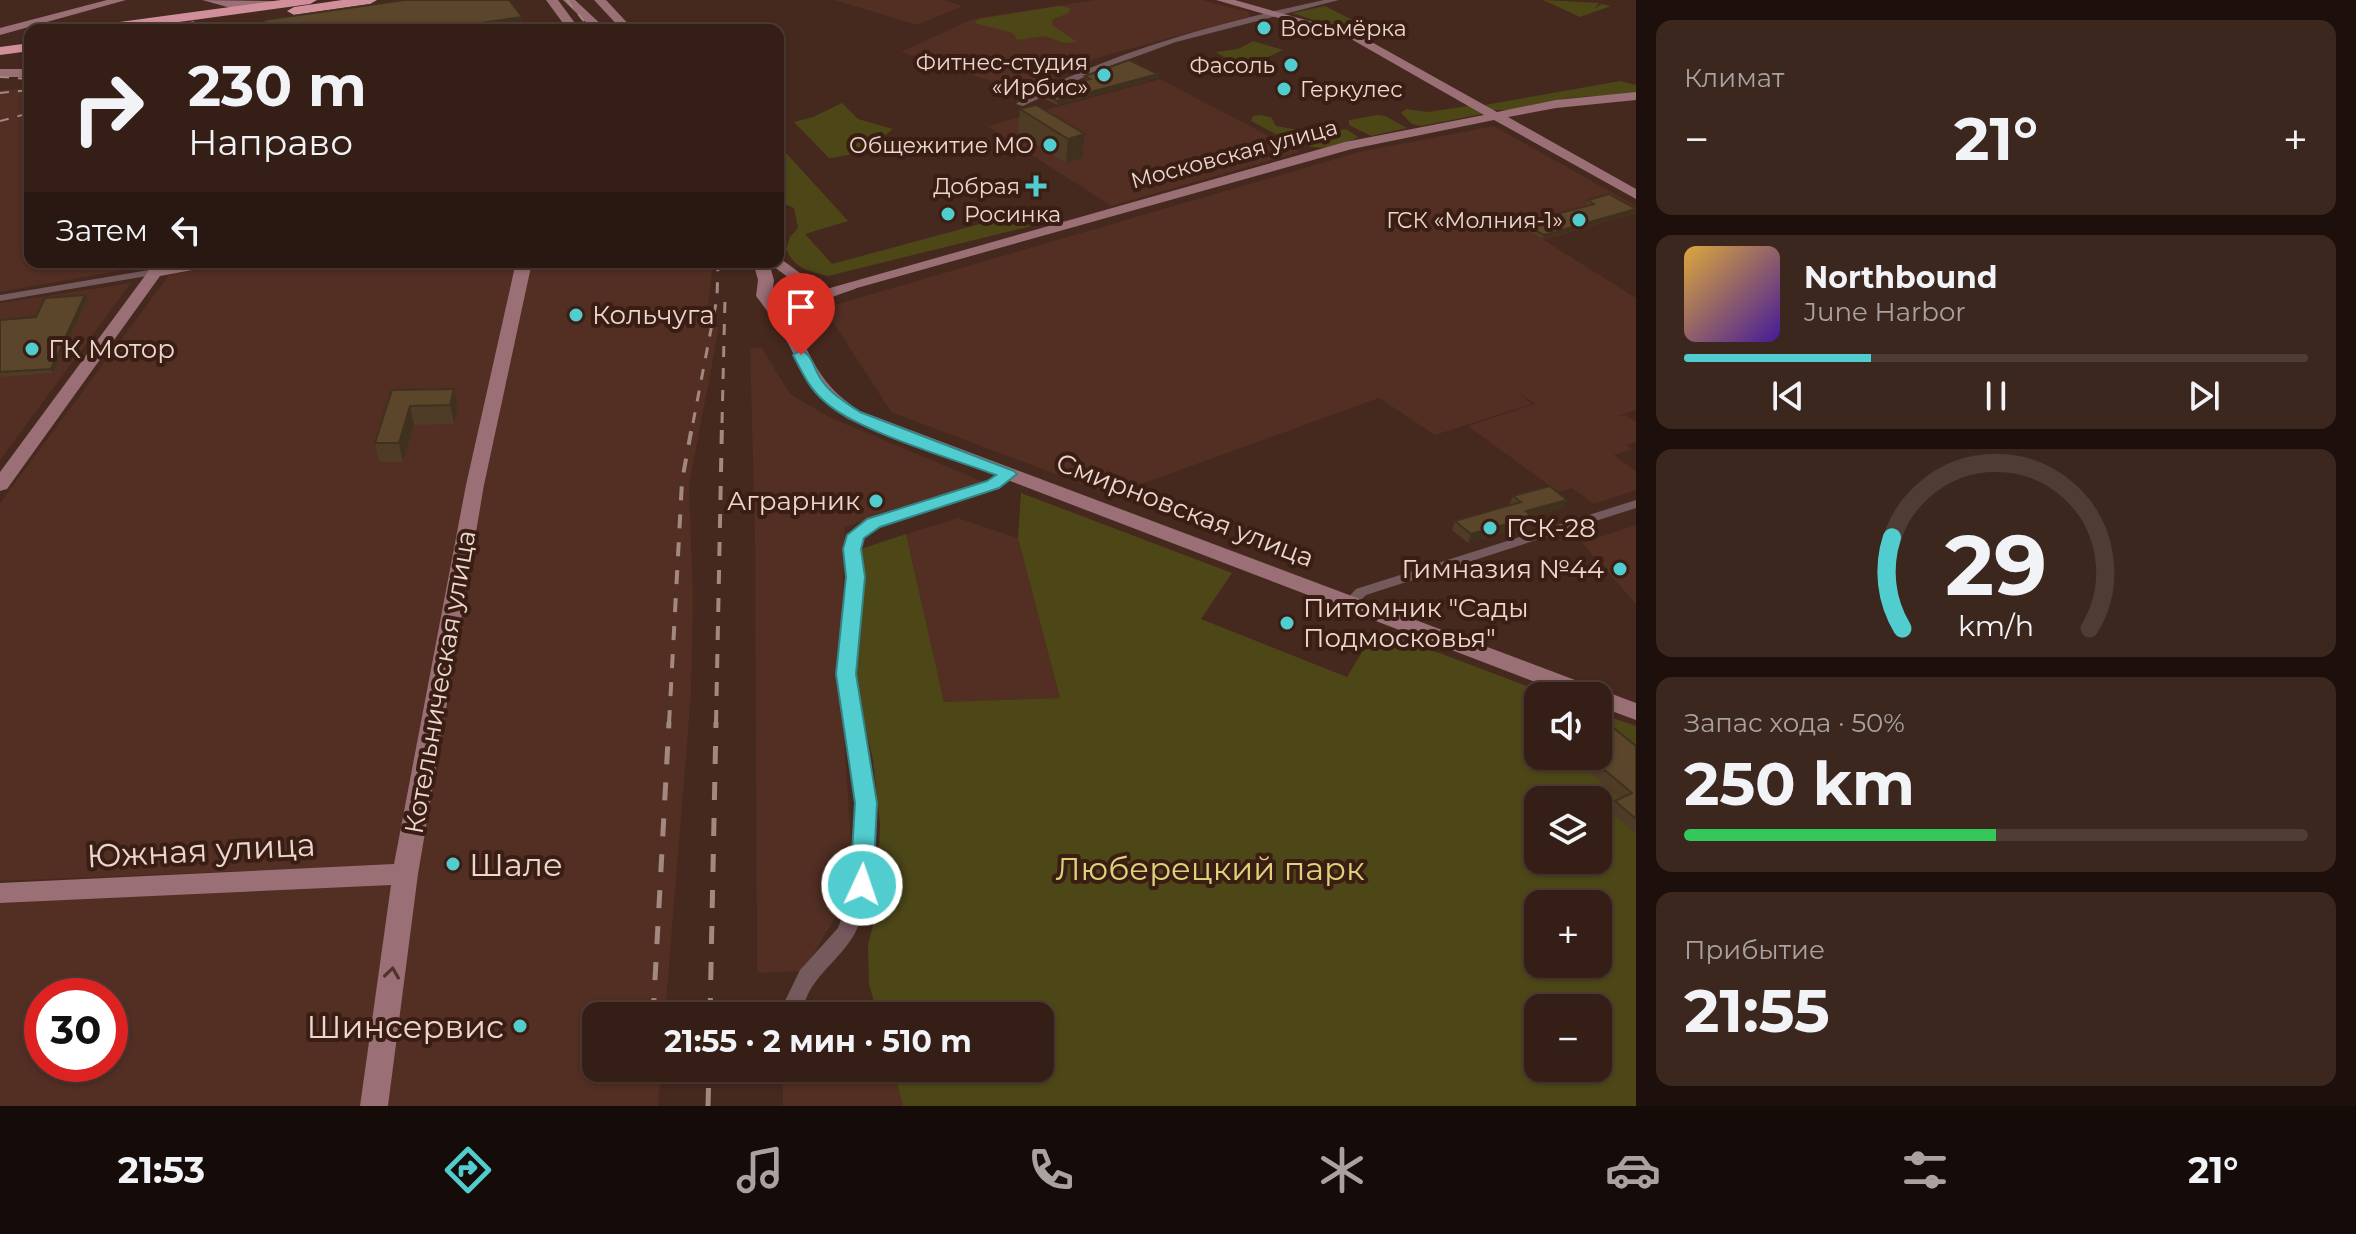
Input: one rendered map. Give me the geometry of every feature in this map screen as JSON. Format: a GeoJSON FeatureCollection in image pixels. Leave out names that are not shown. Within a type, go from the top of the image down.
{"type":"FeatureCollection","features":[{"type":"Feature","properties":{"kind":"highway"},"geometry":{"type":"LineString","coordinates":[[134,24],[310,0]]}},
{"type":"Feature","properties":{"kind":"highway"},"geometry":{"type":"LineString","coordinates":[[193,24],[370,0]]}},
{"type":"Feature","properties":{"kind":"highway"},"geometry":{"type":"LineString","coordinates":[[0,42],[24,39]]}},
{"type":"Feature","properties":{"kind":"highway"},"geometry":{"type":"LineString","coordinates":[[0,51],[24,48]]}},
{"type":"Feature","properties":{"kind":"street"},"geometry":{"type":"LineString","coordinates":[[30,24],[120,0]]}},
{"type":"Feature","properties":{"kind":"street"},"geometry":{"type":"LineString","coordinates":[[208,0],[231,5],[279,4]]}},
{"type":"Feature","properties":{"kind":"street"},"geometry":{"type":"LineString","coordinates":[[543,0],[559,24]]}},
{"type":"Feature","properties":{"kind":"street"},"geometry":{"type":"LineString","coordinates":[[552,0],[570,24]]}},
{"type":"Feature","properties":{"kind":"street"},"geometry":{"type":"LineString","coordinates":[[569,0],[595,24]]}},
{"type":"Feature","properties":{"kind":"street"},"geometry":{"type":"LineString","coordinates":[[597,1],[616,0]]}},
{"type":"Feature","properties":{"kind":"street"},"geometry":{"type":"LineString","coordinates":[[1222,0],[1355,37],[1636,195]]}},
{"type":"Feature","properties":{"kind":"street"},"geometry":{"type":"LineString","coordinates":[[1020,104],[1107,61],[1182,37],[1335,0]]}},
{"type":"Feature","properties":{"kind":"street"},"geometry":{"type":"LineString","coordinates":[[597,1],[612,24]]}},
{"type":"Feature","properties":{"kind":"street"},"geometry":{"type":"LineString","coordinates":[[597,1],[622,24]]}},
{"type":"Feature","properties":{"kind":"street"},"geometry":{"type":"LineString","coordinates":[[0,32],[24,26]]}},
{"type":"Feature","properties":{"kind":"street","name":"Московская улица"},"geometry":{"type":"LineString","coordinates":[[812,301],[851,285],[1350,145],[1556,104],[1636,96]]}},
{"type":"Feature","properties":{"kind":"street"},"geometry":{"type":"LineString","coordinates":[[0,298],[177,268]]}},
{"type":"Feature","properties":{"kind":"street","name":"Котельническая улица"},"geometry":{"type":"LineString","coordinates":[[374,1106],[405,874],[475,485],[523,268]]}},
{"type":"Feature","properties":{"kind":"street","name":"Смирновская улица"},"geometry":{"type":"LineString","coordinates":[[762,268],[767,296],[791,334],[815,382],[831,400],[854,415],[1557,682]]}},
{"type":"Feature","properties":{"kind":"street"},"geometry":{"type":"LineString","coordinates":[[784,268],[816,289],[812,301],[797,316],[791,334]]}},
{"type":"Feature","properties":{"kind":"street"},"geometry":{"type":"LineString","coordinates":[[0,485],[155,272]]}},
{"type":"Feature","properties":{"kind":"street"},"geometry":{"type":"LineString","coordinates":[[801,281],[778,282],[767,296],[786,307],[812,301]]}},
{"type":"Feature","properties":{"kind":"street","name":"Московская улица"},"geometry":{"type":"LineString","coordinates":[[801,281],[851,285]]}},
{"type":"Feature","properties":{"kind":"street"},"geometry":{"type":"LineString","coordinates":[[794,1002],[807,976],[846,932],[862,885],[866,803],[846,674],[856,577],[852,549],[856,535],[873,523],[993,485],[1008,474]]}},
{"type":"Feature","properties":{"kind":"street"},"geometry":{"type":"LineString","coordinates":[[1350,603],[1361,592],[1636,504]]}},
{"type":"Feature","properties":{"kind":"street","name":"Смирновская улица"},"geometry":{"type":"LineString","coordinates":[[1612,703],[1636,712]]}},
{"type":"Feature","properties":{"kind":"street","name":"Южная улица"},"geometry":{"type":"LineString","coordinates":[[0,893],[405,874]]}},
{"type":"Feature","properties":{"kind":"shaded area"},"geometry":{"type":"Polygon","coordinates":[[[834,0],[943,0],[963,6],[917,25],[834,0]]]}},
{"type":"Feature","properties":{"kind":"shaded area"},"geometry":{"type":"Polygon","coordinates":[[[1094,0],[1201,0],[1248,12],[1251,16],[1097,58],[1025,92],[901,52],[972,19],[1094,0]]]}},
{"type":"Feature","properties":{"kind":"shaded area"},"geometry":{"type":"Polygon","coordinates":[[[1160,79],[1300,152],[1111,206],[987,126],[1160,79]]]}},
{"type":"Feature","properties":{"kind":"shaded area"},"geometry":{"type":"Polygon","coordinates":[[[24,88],[24,268],[136,268],[0,292],[0,90],[24,88]]]}},
{"type":"Feature","properties":{"kind":"shaded area"},"geometry":{"type":"Polygon","coordinates":[[[1494,126],[1636,206],[1636,213],[1544,240],[1636,298],[1636,410],[1615,417],[1625,415],[1636,422],[1636,442],[1627,445],[1632,449],[1614,455],[1636,471],[1636,490],[1594,504],[1572,488],[1558,492],[1468,426],[1535,404],[1519,393],[1532,404],[1435,435],[1379,398],[1111,495],[891,412],[824,308],[1359,152],[1494,126]]]}},
{"type":"Feature","properties":{"kind":"shaded area"},"geometry":{"type":"Polygon","coordinates":[[[208,268],[518,268],[396,865],[0,881],[0,503],[169,275],[208,268]]]}},
{"type":"Feature","properties":{"kind":"shaded area"},"geometry":{"type":"Polygon","coordinates":[[[528,268],[712,268],[706,326],[719,327],[689,485],[693,596],[691,693],[666,1002],[582,1002],[582,1082],[660,1082],[658,1106],[388,1106],[417,872],[484,485],[528,268]]]}},
{"type":"Feature","properties":{"kind":"shaded area"},"geometry":{"type":"Polygon","coordinates":[[[131,283],[0,460],[0,303],[131,283]]]}},
{"type":"Feature","properties":{"kind":"shaded area"},"geometry":{"type":"Polygon","coordinates":[[[750,348],[762,348],[790,394],[831,418],[984,482],[845,527],[840,674],[854,887],[803,971],[757,973],[755,536],[750,348]]]}},
{"type":"Feature","properties":{"kind":"shaded area"},"geometry":{"type":"Polygon","coordinates":[[[958,518],[1018,538],[1060,698],[944,702],[906,534],[958,518]]]}},
{"type":"Feature","properties":{"kind":"shaded area","name":"Гимназия №44"},"geometry":{"type":"Polygon","coordinates":[[[1636,525],[1636,604],[1582,543],[1636,525]]]}},
{"type":"Feature","properties":{"kind":"shaded area"},"geometry":{"type":"Polygon","coordinates":[[[394,883],[363,1106],[0,1106],[0,903],[394,883]]]}},
{"type":"Feature","properties":{"kind":"shaded area"},"geometry":{"type":"Polygon","coordinates":[[[783,1082],[897,1082],[903,1106],[783,1106],[783,1082]]]}},
{"type":"Feature","properties":{"kind":"green space"},"geometry":{"type":"Polygon","coordinates":[[[1543,0],[1599,3],[1594,9],[1601,4],[1611,6],[1580,17],[1543,0]]]}},
{"type":"Feature","properties":{"kind":"green space"},"geometry":{"type":"Polygon","coordinates":[[[1058,6],[1070,8],[1069,13],[1053,19],[1052,25],[1077,42],[1064,43],[1045,36],[1017,40],[1013,33],[974,23],[979,19],[1058,6]]]}},
{"type":"Feature","properties":{"kind":"green space"},"geometry":{"type":"Polygon","coordinates":[[[1325,6],[1360,24],[1343,29],[1292,13],[1325,6]]]}},
{"type":"Feature","properties":{"kind":"green space"},"geometry":{"type":"Polygon","coordinates":[[[1253,41],[1283,50],[1250,62],[1233,60],[1216,52],[1238,49],[1253,41]]]}},
{"type":"Feature","properties":{"kind":"green space"},"geometry":{"type":"Polygon","coordinates":[[[1620,81],[1636,85],[1636,93],[1568,98],[1509,110],[1490,110],[1485,105],[1620,81]]]}},
{"type":"Feature","properties":{"kind":"green space"},"geometry":{"type":"Polygon","coordinates":[[[842,103],[858,119],[893,129],[857,152],[829,158],[794,122],[842,103]]]}},
{"type":"Feature","properties":{"kind":"green space"},"geometry":{"type":"Polygon","coordinates":[[[1469,106],[1482,114],[1421,126],[1412,124],[1401,113],[1406,109],[1427,112],[1469,106]]]}},
{"type":"Feature","properties":{"kind":"green space"},"geometry":{"type":"Polygon","coordinates":[[[1377,115],[1407,128],[1371,136],[1349,125],[1349,120],[1377,115]]]}},
{"type":"Feature","properties":{"kind":"green space"},"geometry":{"type":"Polygon","coordinates":[[[1253,116],[1271,117],[1276,126],[1321,134],[1346,129],[1358,137],[1329,147],[1303,145],[1251,121],[1253,116]]]}},
{"type":"Feature","properties":{"kind":"green space"},"geometry":{"type":"Polygon","coordinates":[[[784,151],[848,221],[805,234],[832,264],[1013,215],[1047,222],[828,276],[798,265],[786,249],[790,237],[798,228],[794,208],[784,204],[784,151]]]}},
{"type":"Feature","properties":{"kind":"green space","name":"Люберецкий парк"},"geometry":{"type":"Polygon","coordinates":[[[1021,493],[1232,573],[1201,619],[1347,677],[1376,629],[1524,685],[1524,770],[1612,770],[1612,718],[1636,726],[1636,1106],[903,1106],[897,1082],[1054,1082],[1054,1002],[874,1002],[869,984],[868,945],[877,909],[880,824],[873,760],[854,680],[863,584],[861,549],[906,534],[944,702],[1060,698],[1018,538],[1021,493]]]}},
{"type":"Feature","properties":{"kind":"building"},"geometry":{"type":"Polygon","coordinates":[[[405,0],[509,0],[522,17],[474,24],[266,24],[264,20],[405,0]]]}},
{"type":"Feature","properties":{"kind":"building"},"geometry":{"type":"Polygon","coordinates":[[[1129,60],[1158,74],[1057,101],[1046,95],[1078,85],[1074,83],[1090,79],[1085,76],[1129,60]]]}},
{"type":"Feature","properties":{"kind":"building"},"geometry":{"type":"Polygon","coordinates":[[[1036,105],[1085,134],[1068,139],[1020,109],[1036,105]]]}},
{"type":"Feature","properties":{"kind":"building","name":"ГСК «Молния-1»"},"geometry":{"type":"Polygon","coordinates":[[[1609,194],[1636,209],[1544,235],[1523,223],[1594,204],[1588,200],[1609,194]]]}},
{"type":"Feature","properties":{"kind":"building","name":"ГК Мотор"},"geometry":{"type":"Polygon","coordinates":[[[85,295],[51,369],[0,372],[0,320],[36,317],[45,298],[85,295]]]}},
{"type":"Feature","properties":{"kind":"building"},"geometry":{"type":"Polygon","coordinates":[[[454,389],[450,405],[410,406],[399,443],[375,443],[392,390],[454,389]]]}},
{"type":"Feature","properties":{"kind":"building"},"geometry":{"type":"Polygon","coordinates":[[[1550,486],[1567,500],[1526,511],[1532,517],[1471,534],[1455,521],[1521,502],[1513,496],[1550,486]]]}},
{"type":"Feature","properties":{"kind":"building"},"geometry":{"type":"Polygon","coordinates":[[[1612,727],[1636,746],[1636,819],[1615,801],[1632,793],[1605,770],[1612,770],[1612,727]]]}},
{"type":"Feature","properties":{"kind":"railway"},"geometry":{"type":"LineString","coordinates":[[567,0],[586,24]]}},
{"type":"Feature","properties":{"kind":"railway"},"geometry":{"type":"LineString","coordinates":[[0,77],[24,79]]}},
{"type":"Feature","properties":{"kind":"railway"},"geometry":{"type":"LineString","coordinates":[[0,93],[24,91]]}},
{"type":"Feature","properties":{"kind":"railway"},"geometry":{"type":"LineString","coordinates":[[0,121],[24,115]]}},
{"type":"Feature","properties":{"kind":"railway"},"geometry":{"type":"LineString","coordinates":[[693,423],[717,298],[718,268]]}},
{"type":"Feature","properties":{"kind":"railway"},"geometry":{"type":"LineString","coordinates":[[722,423],[725,298]]}},
{"type":"Feature","properties":{"kind":"railway"},"geometry":{"type":"LineString","coordinates":[[669,724],[682,481],[693,421]]}},
{"type":"Feature","properties":{"kind":"railway"},"geometry":{"type":"LineString","coordinates":[[716,724],[722,421]]}},
{"type":"Feature","properties":{"kind":"railway"},"geometry":{"type":"LineString","coordinates":[[654,1002],[669,722]]}},
{"type":"Feature","properties":{"kind":"railway"},"geometry":{"type":"LineString","coordinates":[[710,1002],[716,722]]}},
{"type":"Feature","properties":{"kind":"railway"},"geometry":{"type":"LineString","coordinates":[[708,1106],[709,1082]]}},
{"type":"Feature","properties":{"kind":"place","name":"Восьмёрка"},"geometry":{"type":"Point","coordinates":[1264,28]}},
{"type":"Feature","properties":{"kind":"place","name":"Фасоль"},"geometry":{"type":"Point","coordinates":[1291,65]}},
{"type":"Feature","properties":{"kind":"place","name":"Фитнес-студия «Ирбис»"},"geometry":{"type":"Point","coordinates":[1104,75]}},
{"type":"Feature","properties":{"kind":"place","name":"Геркулес"},"geometry":{"type":"Point","coordinates":[1284,89]}},
{"type":"Feature","properties":{"kind":"place","name":"Общежитие МО"},"geometry":{"type":"Point","coordinates":[1050,145]}},
{"type":"Feature","properties":{"kind":"place","name":"Добрая"},"geometry":{"type":"Point","coordinates":[1036,186]}},
{"type":"Feature","properties":{"kind":"place","name":"Росинка"},"geometry":{"type":"Point","coordinates":[948,214]}},
{"type":"Feature","properties":{"kind":"place","name":"ГСК «Молния-1»"},"geometry":{"type":"Point","coordinates":[1579,220]}},
{"type":"Feature","properties":{"kind":"place","name":"Кольчуга"},"geometry":{"type":"Point","coordinates":[576,315]}},
{"type":"Feature","properties":{"kind":"place","name":"ГК Мотор"},"geometry":{"type":"Point","coordinates":[32,349]}},
{"type":"Feature","properties":{"kind":"place","name":"Аграрник"},"geometry":{"type":"Point","coordinates":[876,501]}},
{"type":"Feature","properties":{"kind":"place","name":"ГСК-28"},"geometry":{"type":"Point","coordinates":[1490,528]}},
{"type":"Feature","properties":{"kind":"place","name":"Гимназия №44"},"geometry":{"type":"Point","coordinates":[1620,569]}},
{"type":"Feature","properties":{"kind":"place","name":"Питомник \"Сады Подмосковья\""},"geometry":{"type":"Point","coordinates":[1287,623]}},
{"type":"Feature","properties":{"kind":"place","name":"Шале"},"geometry":{"type":"Point","coordinates":[453,864]}},
{"type":"Feature","properties":{"kind":"place","name":"Шинсервис"},"geometry":{"type":"Point","coordinates":[520,1026]}},
{"type":"Feature","properties":{"kind":"route"},"geometry":{"type":"LineString","coordinates":[[801,355],[815,382],[831,400],[854,415],[1008,474],[993,485],[873,523],[856,535],[852,549],[856,577],[846,674],[866,803],[862,885]]}}]}
